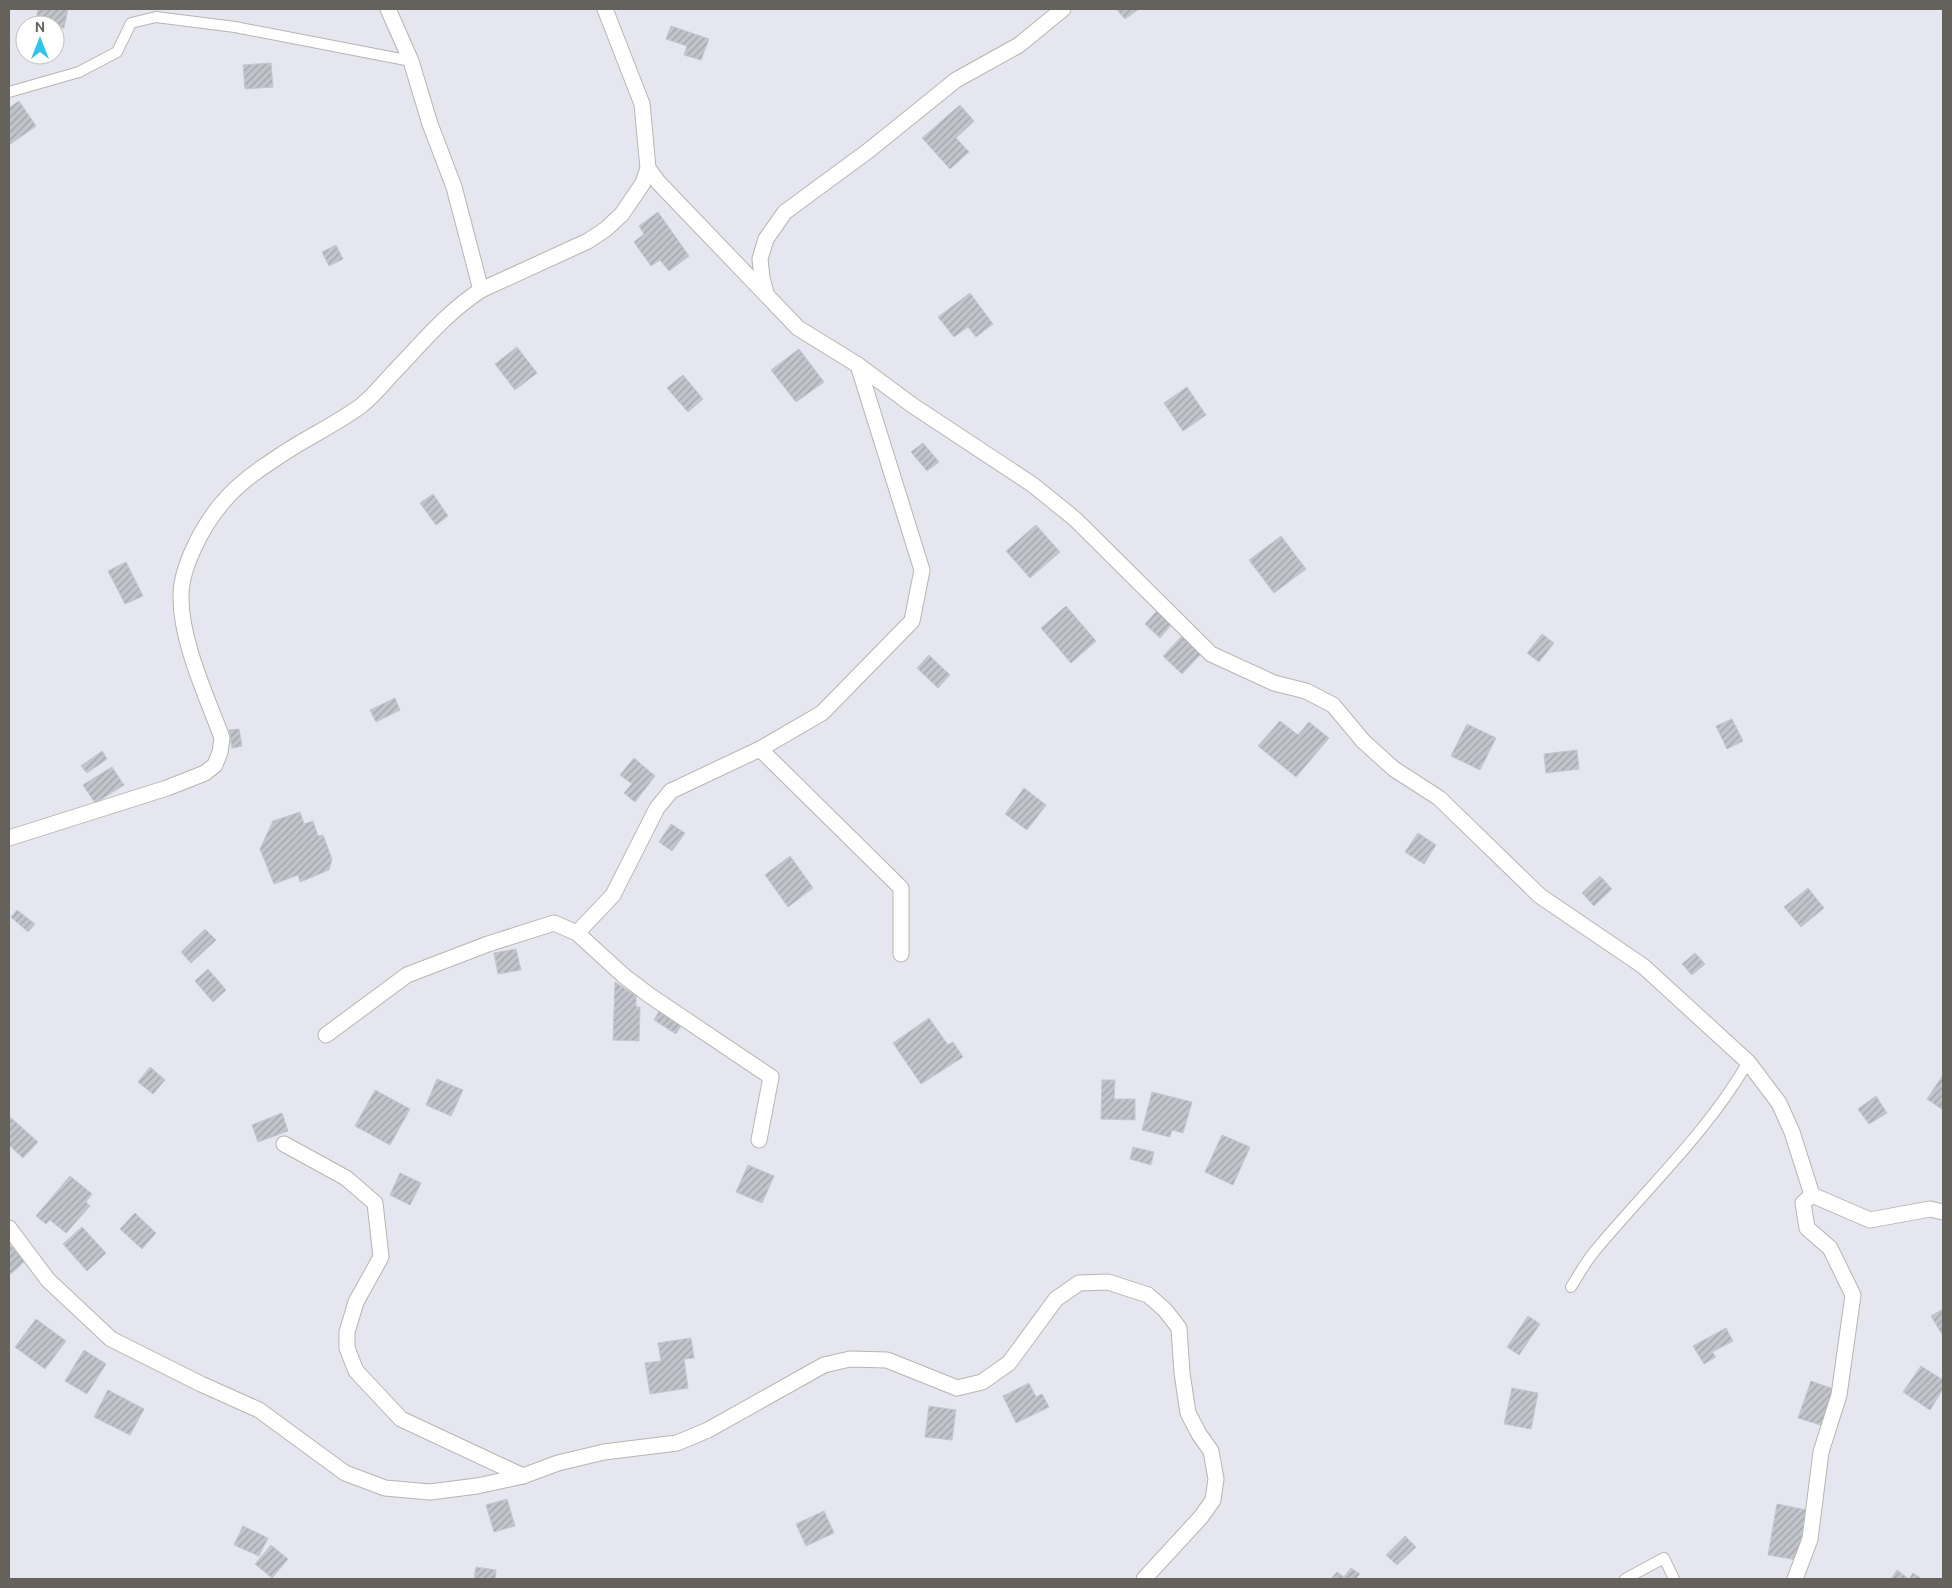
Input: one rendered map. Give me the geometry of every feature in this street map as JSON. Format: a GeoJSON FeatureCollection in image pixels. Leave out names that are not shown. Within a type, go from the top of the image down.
{"type":"FeatureCollection","features":[{"type":"Feature","properties":{"kind":"street"},"geometry":{"type":"LineString","coordinates":[[388,9],[412,61],[430,124],[454,187],[481,290]]}},
{"type":"Feature","properties":{"kind":"street"},"geometry":{"type":"LineString","coordinates":[[9,838],[168,788],[205,773],[215,765],[220,752],[222,738],[192,657],[182,612],[181,596],[187,565],[202,533],[222,502],[249,477],[276,457],[363,404],[432,332],[467,299],[481,290],[588,241],[606,229],[622,214],[644,183],[648,168],[642,104],[605,9]]}},
{"type":"Feature","properties":{"kind":"street"},"geometry":{"type":"LineString","coordinates":[[766,295],[760,259],[766,239],[785,212],[868,150],[956,80],[1019,45],[1063,9]]}},
{"type":"Feature","properties":{"kind":"street"},"geometry":{"type":"LineString","coordinates":[[648,168],[658,182],[798,328],[858,365],[912,406],[1033,485],[1075,519],[1210,654],[1274,683],[1306,691],[1334,705],[1363,741],[1394,769],[1439,798],[1540,896],[1643,966],[1748,1062],[1779,1103],[1792,1132],[1812,1195],[1870,1220],[1930,1209],[1943,1212]]}},
{"type":"Feature","properties":{"kind":"street"},"geometry":{"type":"LineString","coordinates":[[577,932],[613,896],[657,808],[671,791],[760,749],[822,714],[912,621],[922,570],[858,365]]}},
{"type":"Feature","properties":{"kind":"street"},"geometry":{"type":"LineString","coordinates":[[760,749],[901,888],[901,954]]}},
{"type":"Feature","properties":{"kind":"street"},"geometry":{"type":"LineString","coordinates":[[326,1035],[407,975],[488,944],[554,924],[577,932],[636,986],[772,1078],[760,1140]]}},
{"type":"Feature","properties":{"kind":"street"},"geometry":{"type":"LineString","coordinates":[[284,1144],[346,1178],[375,1203],[380,1257],[356,1302],[347,1332],[347,1348],[356,1371],[401,1419],[523,1476]]}},
{"type":"Feature","properties":{"kind":"street"},"geometry":{"type":"LineString","coordinates":[[1794,1579],[1810,1538],[1822,1452],[1839,1395],[1853,1295],[1830,1248],[1807,1228],[1804,1203],[1812,1195]]}},
{"type":"Feature","properties":{"kind":"street"},"geometry":{"type":"LineString","coordinates":[[9,1228],[48,1280],[111,1339],[258,1410],[345,1472],[385,1488],[430,1492],[477,1486],[523,1476],[558,1463],[604,1452],[677,1443],[724,1422],[824,1365],[850,1359],[887,1360],[958,1388],[982,1382],[1010,1363],[1056,1299],[1079,1283],[1108,1282],[1148,1295],[1166,1310],[1179,1328],[1182,1373],[1188,1413],[1210,1450],[1216,1480],[1213,1500],[1144,1579]]}},
{"type":"Feature","properties":{"kind":"lane"},"geometry":{"type":"LineString","coordinates":[[9,92],[79,72],[117,52],[130,23],[156,17],[235,27],[412,61]]}},
{"type":"Feature","properties":{"kind":"lane"},"geometry":{"type":"LineString","coordinates":[[1570,1287],[1593,1253],[1688,1146],[1748,1062]]}},
{"type":"Feature","properties":{"kind":"lane"},"geometry":{"type":"LineString","coordinates":[[1625,1579],[1664,1558],[1674,1579]]}},
{"type":"Feature","properties":{"kind":"building"},"geometry":{"type":"Polygon","coordinates":[[[38,9],[68,9],[65,23],[65,15],[37,15],[38,9]]]}},
{"type":"Feature","properties":{"kind":"building"},"geometry":{"type":"Polygon","coordinates":[[[1116,9],[1139,9],[1125,19],[1116,9]]]}},
{"type":"Feature","properties":{"kind":"building"},"geometry":{"type":"Polygon","coordinates":[[[671,26],[709,39],[701,60],[684,55],[687,46],[666,39],[671,26]]]}},
{"type":"Feature","properties":{"kind":"building"},"geometry":{"type":"Polygon","coordinates":[[[271,63],[273,87],[245,89],[243,65],[271,63]]]}},
{"type":"Feature","properties":{"kind":"building"},"geometry":{"type":"Polygon","coordinates":[[[19,101],[36,126],[9,145],[9,108],[19,101]]]}},
{"type":"Feature","properties":{"kind":"building"},"geometry":{"type":"Polygon","coordinates":[[[960,105],[974,121],[956,138],[969,152],[950,169],[922,138],[960,105]]]}},
{"type":"Feature","properties":{"kind":"building"},"geometry":{"type":"Polygon","coordinates":[[[658,212],[689,256],[669,271],[660,260],[651,266],[634,242],[644,234],[639,226],[658,212]]]}},
{"type":"Feature","properties":{"kind":"building"},"geometry":{"type":"Polygon","coordinates":[[[336,245],[343,259],[329,266],[322,252],[336,245]]]}},
{"type":"Feature","properties":{"kind":"building"},"geometry":{"type":"Polygon","coordinates":[[[970,293],[993,324],[976,337],[968,327],[954,337],[938,317],[970,293]]]}},
{"type":"Feature","properties":{"kind":"building"},"geometry":{"type":"Polygon","coordinates":[[[517,347],[537,373],[515,390],[495,364],[517,347]]]}},
{"type":"Feature","properties":{"kind":"building"},"geometry":{"type":"Polygon","coordinates":[[[799,349],[824,382],[796,402],[771,370],[799,349]]]}},
{"type":"Feature","properties":{"kind":"building"},"geometry":{"type":"Polygon","coordinates":[[[683,375],[703,399],[688,412],[667,388],[683,375]]]}},
{"type":"Feature","properties":{"kind":"building"},"geometry":{"type":"Polygon","coordinates":[[[1187,387],[1206,415],[1183,431],[1164,403],[1187,387]]]}},
{"type":"Feature","properties":{"kind":"building"},"geometry":{"type":"Polygon","coordinates":[[[923,443],[939,462],[927,471],[911,452],[923,443]]]}},
{"type":"Feature","properties":{"kind":"building"},"geometry":{"type":"Polygon","coordinates":[[[433,494],[448,516],[436,525],[420,503],[433,494]]]}},
{"type":"Feature","properties":{"kind":"building"},"geometry":{"type":"Polygon","coordinates":[[[1036,525],[1060,552],[1030,578],[1006,551],[1036,525]]]}},
{"type":"Feature","properties":{"kind":"building"},"geometry":{"type":"Polygon","coordinates":[[[1281,536],[1306,569],[1274,593],[1249,560],[1281,536]]]}},
{"type":"Feature","properties":{"kind":"building"},"geometry":{"type":"Polygon","coordinates":[[[126,562],[143,596],[125,604],[108,571],[126,562]]]}},
{"type":"Feature","properties":{"kind":"building"},"geometry":{"type":"Polygon","coordinates":[[[1066,606],[1096,641],[1071,663],[1041,628],[1066,606]]]}},
{"type":"Feature","properties":{"kind":"building"},"geometry":{"type":"Polygon","coordinates":[[[1157,611],[1172,624],[1160,638],[1145,624],[1157,611]]]}},
{"type":"Feature","properties":{"kind":"building"},"geometry":{"type":"Polygon","coordinates":[[[1542,634],[1554,643],[1539,662],[1527,653],[1542,634]]]}},
{"type":"Feature","properties":{"kind":"building"},"geometry":{"type":"Polygon","coordinates":[[[1182,636],[1201,654],[1182,674],[1163,656],[1182,636]]]}},
{"type":"Feature","properties":{"kind":"building"},"geometry":{"type":"Polygon","coordinates":[[[929,655],[950,675],[938,688],[917,668],[929,655]]]}},
{"type":"Feature","properties":{"kind":"building"},"geometry":{"type":"Polygon","coordinates":[[[395,698],[400,710],[376,722],[370,710],[395,698]]]}},
{"type":"Feature","properties":{"kind":"building"},"geometry":{"type":"Polygon","coordinates":[[[1732,719],[1743,741],[1727,749],[1716,726],[1732,719]]]}},
{"type":"Feature","properties":{"kind":"building"},"geometry":{"type":"Polygon","coordinates":[[[1280,721],[1298,735],[1309,722],[1329,738],[1296,777],[1258,746],[1280,721]]]}},
{"type":"Feature","properties":{"kind":"building"},"geometry":{"type":"Polygon","coordinates":[[[1467,724],[1496,738],[1480,770],[1451,756],[1467,724]]]}},
{"type":"Feature","properties":{"kind":"building"},"geometry":{"type":"Polygon","coordinates":[[[239,729],[242,746],[232,748],[229,730],[239,729]]]}},
{"type":"Feature","properties":{"kind":"building"},"geometry":{"type":"Polygon","coordinates":[[[1577,750],[1579,769],[1546,773],[1544,754],[1577,750]]]}},
{"type":"Feature","properties":{"kind":"building"},"geometry":{"type":"Polygon","coordinates":[[[102,751],[107,759],[87,773],[81,766],[102,751]]]}},
{"type":"Feature","properties":{"kind":"building"},"geometry":{"type":"Polygon","coordinates":[[[634,758],[655,776],[635,802],[624,793],[632,784],[620,775],[634,758]]]}},
{"type":"Feature","properties":{"kind":"building"},"geometry":{"type":"Polygon","coordinates":[[[112,767],[124,785],[95,803],[83,785],[112,767]]]}},
{"type":"Feature","properties":{"kind":"building"},"geometry":{"type":"Polygon","coordinates":[[[1024,788],[1046,805],[1027,830],[1005,814],[1024,788]]]}},
{"type":"Feature","properties":{"kind":"building"},"geometry":{"type":"Polygon","coordinates":[[[300,812],[304,824],[313,821],[318,836],[323,835],[332,859],[329,870],[300,882],[298,875],[274,884],[260,849],[273,821],[300,812]]]}},
{"type":"Feature","properties":{"kind":"building"},"geometry":{"type":"Polygon","coordinates":[[[671,824],[685,833],[672,851],[659,842],[671,824]]]}},
{"type":"Feature","properties":{"kind":"building"},"geometry":{"type":"Polygon","coordinates":[[[1418,833],[1436,845],[1424,864],[1405,852],[1418,833]]]}},
{"type":"Feature","properties":{"kind":"building"},"geometry":{"type":"Polygon","coordinates":[[[790,856],[813,888],[788,907],[765,875],[790,856]]]}},
{"type":"Feature","properties":{"kind":"building"},"geometry":{"type":"Polygon","coordinates":[[[1600,876],[1612,889],[1594,906],[1582,893],[1600,876]]]}},
{"type":"Feature","properties":{"kind":"building"},"geometry":{"type":"Polygon","coordinates":[[[1808,888],[1824,908],[1801,927],[1784,907],[1808,888]]]}},
{"type":"Feature","properties":{"kind":"building"},"geometry":{"type":"Polygon","coordinates":[[[17,910],[35,924],[28,932],[11,917],[17,910]]]}},
{"type":"Feature","properties":{"kind":"building"},"geometry":{"type":"Polygon","coordinates":[[[205,929],[216,940],[191,963],[181,952],[205,929]]]}},
{"type":"Feature","properties":{"kind":"building"},"geometry":{"type":"Polygon","coordinates":[[[516,949],[521,970],[498,974],[494,953],[516,949]]]}},
{"type":"Feature","properties":{"kind":"building"},"geometry":{"type":"Polygon","coordinates":[[[1695,953],[1705,964],[1692,975],[1682,964],[1695,953]]]}},
{"type":"Feature","properties":{"kind":"building"},"geometry":{"type":"Polygon","coordinates":[[[208,969],[226,990],[213,1002],[195,981],[208,969]]]}},
{"type":"Feature","properties":{"kind":"building"},"geometry":{"type":"Polygon","coordinates":[[[615,982],[636,996],[636,1007],[640,1007],[639,1041],[613,1040],[615,982]]]}},
{"type":"Feature","properties":{"kind":"building"},"geometry":{"type":"Polygon","coordinates":[[[661,1008],[683,1022],[676,1034],[654,1020],[661,1008]]]}},
{"type":"Feature","properties":{"kind":"building"},"geometry":{"type":"Polygon","coordinates":[[[929,1018],[948,1045],[953,1042],[963,1057],[921,1084],[893,1043],[929,1018]]]}},
{"type":"Feature","properties":{"kind":"building"},"geometry":{"type":"Polygon","coordinates":[[[150,1067],[165,1080],[153,1094],[138,1082],[150,1067]]]}},
{"type":"Feature","properties":{"kind":"building"},"geometry":{"type":"Polygon","coordinates":[[[1943,1075],[1943,1110],[1927,1099],[1943,1075]]]}},
{"type":"Feature","properties":{"kind":"building"},"geometry":{"type":"Polygon","coordinates":[[[437,1079],[463,1090],[451,1116],[426,1105],[437,1079]]]}},
{"type":"Feature","properties":{"kind":"building"},"geometry":{"type":"Polygon","coordinates":[[[1102,1080],[1115,1080],[1114,1099],[1135,1099],[1135,1120],[1101,1119],[1102,1080]]]}},
{"type":"Feature","properties":{"kind":"building"},"geometry":{"type":"Polygon","coordinates":[[[375,1090],[410,1109],[390,1145],[355,1126],[375,1090]]]}},
{"type":"Feature","properties":{"kind":"building"},"geometry":{"type":"Polygon","coordinates":[[[1152,1092],[1192,1102],[1183,1133],[1172,1130],[1170,1137],[1142,1130],[1152,1092]]]}},
{"type":"Feature","properties":{"kind":"building"},"geometry":{"type":"Polygon","coordinates":[[[1876,1096],[1887,1113],[1869,1124],[1858,1109],[1876,1096]]]}},
{"type":"Feature","properties":{"kind":"building"},"geometry":{"type":"Polygon","coordinates":[[[282,1113],[288,1131],[258,1142],[252,1125],[282,1113]]]}},
{"type":"Feature","properties":{"kind":"building"},"geometry":{"type":"Polygon","coordinates":[[[9,1116],[38,1142],[23,1158],[9,1145],[9,1116]]]}},
{"type":"Feature","properties":{"kind":"building"},"geometry":{"type":"Polygon","coordinates":[[[1222,1135],[1250,1147],[1233,1185],[1205,1172],[1222,1135]]]}},
{"type":"Feature","properties":{"kind":"building"},"geometry":{"type":"Polygon","coordinates":[[[1133,1147],[1154,1152],[1151,1165],[1130,1159],[1133,1147]]]}},
{"type":"Feature","properties":{"kind":"building"},"geometry":{"type":"Polygon","coordinates":[[[748,1165],[774,1176],[762,1203],[736,1192],[748,1165]]]}},
{"type":"Feature","properties":{"kind":"building"},"geometry":{"type":"Polygon","coordinates":[[[400,1173],[421,1183],[410,1205],[390,1195],[400,1173]]]}},
{"type":"Feature","properties":{"kind":"building"},"geometry":{"type":"Polygon","coordinates":[[[70,1176],[92,1194],[86,1202],[90,1206],[66,1233],[50,1220],[46,1224],[36,1216],[70,1176]]]}},
{"type":"Feature","properties":{"kind":"building"},"geometry":{"type":"Polygon","coordinates":[[[135,1213],[156,1233],[142,1249],[120,1229],[135,1213]]]}},
{"type":"Feature","properties":{"kind":"building"},"geometry":{"type":"Polygon","coordinates":[[[82,1227],[106,1253],[87,1271],[63,1244],[82,1227]]]}},
{"type":"Feature","properties":{"kind":"building"},"geometry":{"type":"Polygon","coordinates":[[[9,1244],[25,1261],[11,1274],[9,1271],[9,1244]]]}},
{"type":"Feature","properties":{"kind":"building"},"geometry":{"type":"Polygon","coordinates":[[[1943,1309],[1943,1336],[1931,1316],[1943,1309]]]}},
{"type":"Feature","properties":{"kind":"building"},"geometry":{"type":"Polygon","coordinates":[[[1528,1316],[1540,1324],[1519,1355],[1507,1347],[1528,1316]]]}},
{"type":"Feature","properties":{"kind":"building"},"geometry":{"type":"Polygon","coordinates":[[[36,1319],[66,1341],[45,1369],[15,1347],[36,1319]]]}},
{"type":"Feature","properties":{"kind":"building"},"geometry":{"type":"Polygon","coordinates":[[[1726,1328],[1733,1341],[1712,1352],[1716,1357],[1704,1364],[1693,1346],[1726,1328]]]}},
{"type":"Feature","properties":{"kind":"building"},"geometry":{"type":"Polygon","coordinates":[[[691,1338],[694,1358],[684,1359],[688,1388],[650,1394],[645,1363],[661,1361],[658,1343],[691,1338]]]}},
{"type":"Feature","properties":{"kind":"building"},"geometry":{"type":"Polygon","coordinates":[[[84,1350],[106,1364],[87,1394],[65,1381],[84,1350]]]}},
{"type":"Feature","properties":{"kind":"building"},"geometry":{"type":"Polygon","coordinates":[[[1921,1366],[1943,1380],[1943,1389],[1930,1410],[1903,1392],[1921,1366]]]}},
{"type":"Feature","properties":{"kind":"building"},"geometry":{"type":"Polygon","coordinates":[[[1811,1381],[1836,1390],[1824,1426],[1798,1418],[1811,1381]]]}},
{"type":"Feature","properties":{"kind":"building"},"geometry":{"type":"Polygon","coordinates":[[[1029,1383],[1036,1397],[1042,1394],[1049,1407],[1016,1423],[1003,1396],[1029,1383]]]}},
{"type":"Feature","properties":{"kind":"building"},"geometry":{"type":"Polygon","coordinates":[[[1512,1388],[1538,1393],[1531,1429],[1504,1424],[1512,1388]]]}},
{"type":"Feature","properties":{"kind":"building"},"geometry":{"type":"Polygon","coordinates":[[[108,1390],[144,1409],[130,1435],[94,1417],[108,1390]]]}},
{"type":"Feature","properties":{"kind":"building"},"geometry":{"type":"Polygon","coordinates":[[[929,1406],[956,1410],[952,1440],[925,1437],[929,1406]]]}},
{"type":"Feature","properties":{"kind":"building"},"geometry":{"type":"Polygon","coordinates":[[[507,1499],[515,1526],[494,1532],[486,1505],[507,1499]]]}},
{"type":"Feature","properties":{"kind":"building"},"geometry":{"type":"Polygon","coordinates":[[[1777,1504],[1806,1510],[1798,1560],[1768,1555],[1777,1504]]]}},
{"type":"Feature","properties":{"kind":"building"},"geometry":{"type":"Polygon","coordinates":[[[824,1511],[834,1533],[806,1546],[796,1524],[824,1511]]]}},
{"type":"Feature","properties":{"kind":"building"},"geometry":{"type":"Polygon","coordinates":[[[243,1526],[268,1538],[259,1556],[234,1545],[243,1526]]]}},
{"type":"Feature","properties":{"kind":"building"},"geometry":{"type":"Polygon","coordinates":[[[1405,1536],[1416,1547],[1397,1565],[1386,1555],[1405,1536]]]}},
{"type":"Feature","properties":{"kind":"building"},"geometry":{"type":"Polygon","coordinates":[[[271,1545],[288,1559],[272,1578],[255,1564],[271,1545]]]}},
{"type":"Feature","properties":{"kind":"building"},"geometry":{"type":"Polygon","coordinates":[[[476,1567],[496,1570],[495,1579],[474,1579],[476,1567]]]}},
{"type":"Feature","properties":{"kind":"building"},"geometry":{"type":"Polygon","coordinates":[[[1351,1568],[1360,1574],[1355,1579],[1331,1579],[1337,1572],[1344,1577],[1351,1568]]]}},
{"type":"Feature","properties":{"kind":"building"},"geometry":{"type":"Polygon","coordinates":[[[1897,1570],[1909,1579],[1891,1579],[1897,1570]]]}},
{"type":"Feature","properties":{"kind":"building"},"geometry":{"type":"Polygon","coordinates":[[[1913,1573],[1922,1579],[1909,1579],[1913,1573]]]}}]}
